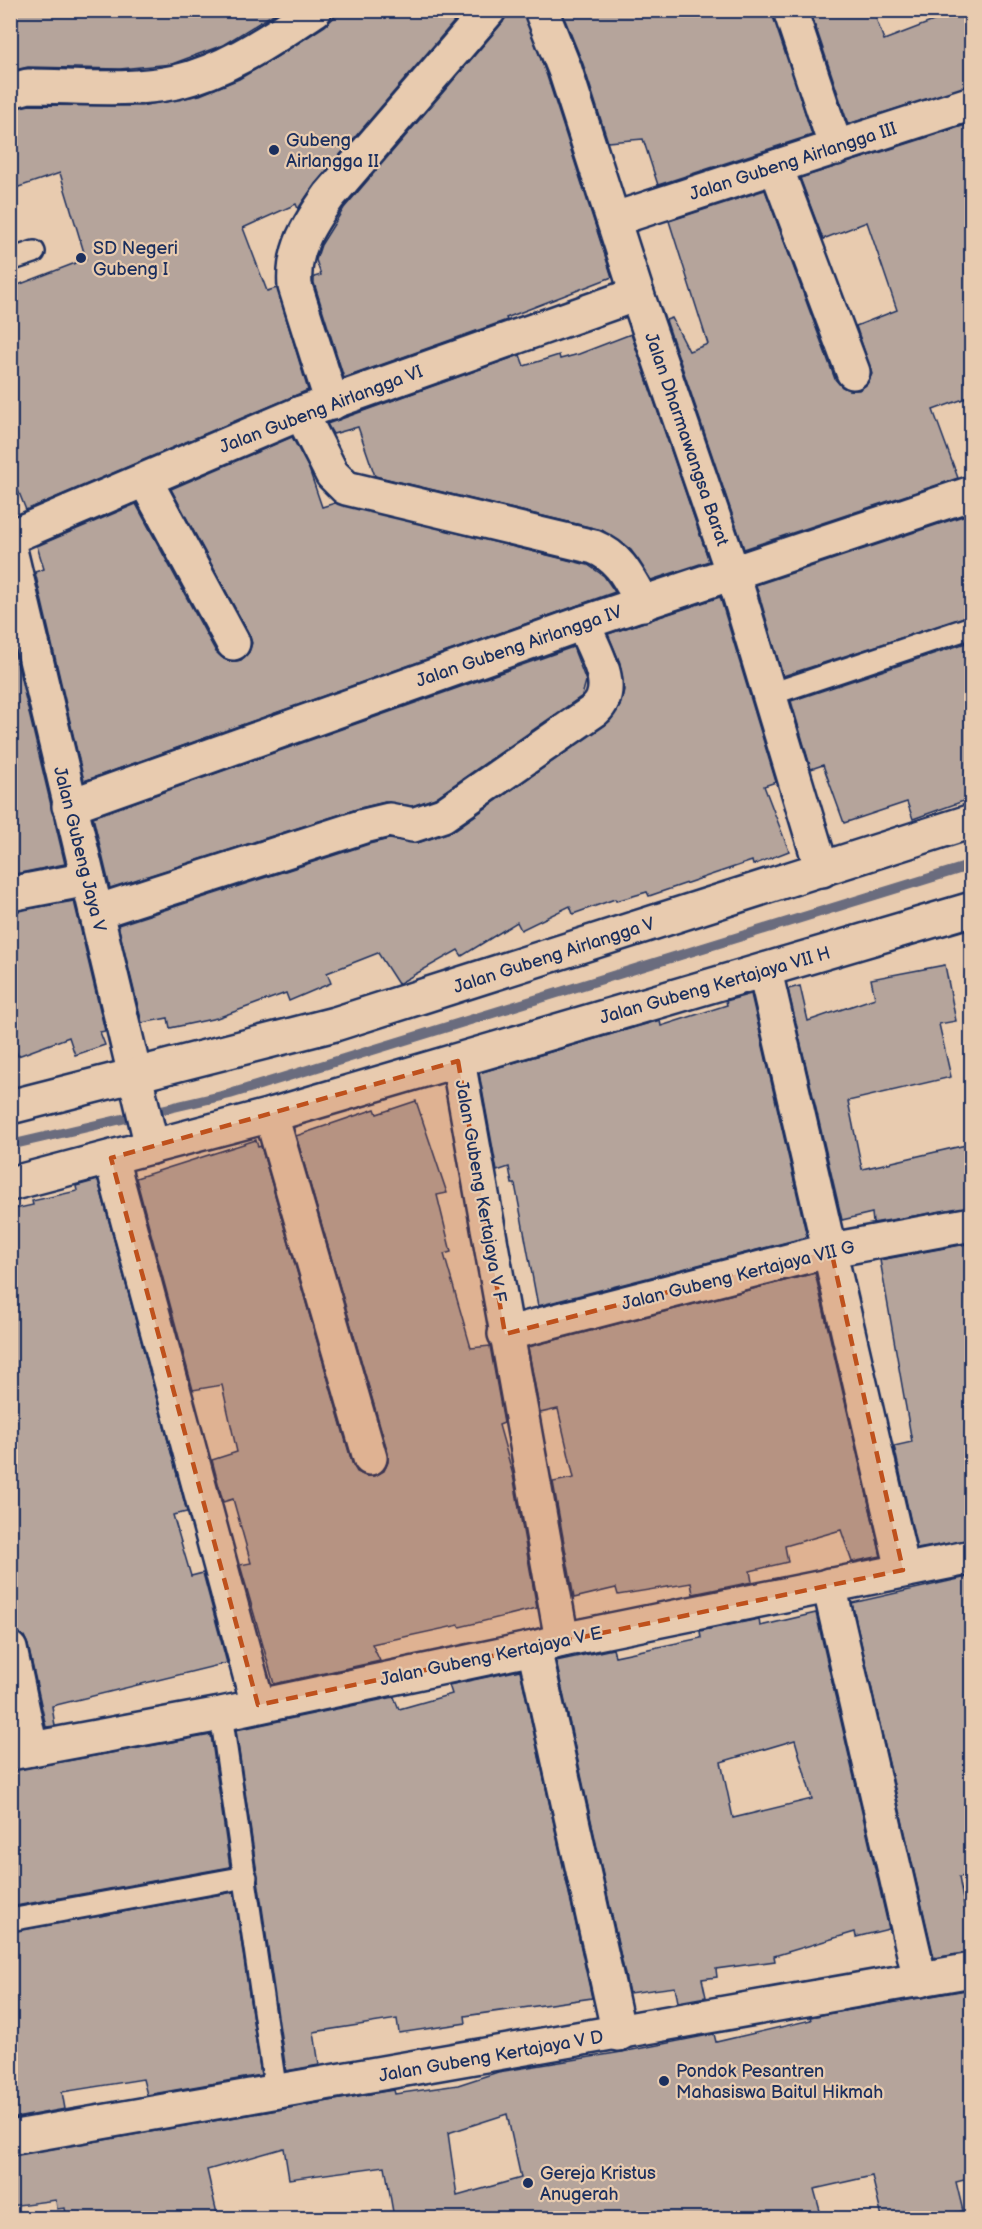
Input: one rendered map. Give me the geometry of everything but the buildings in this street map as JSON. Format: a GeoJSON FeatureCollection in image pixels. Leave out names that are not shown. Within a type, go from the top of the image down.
{"type":"FeatureCollection","features":[{"type":"Feature","properties":{"kind":"street"},"geometry":{"type":"LineString","coordinates":[[10,91],[28,86],[141,87],[175,82],[228,63],[315,10]]}},
{"type":"Feature","properties":{"kind":"street"},"geometry":{"type":"LineString","coordinates":[[332,403],[295,286],[294,274],[299,244],[310,222],[329,196],[489,10]]}},
{"type":"Feature","properties":{"kind":"street","name":"Jalan Dharmawangsa Barat"},"geometry":{"type":"LineString","coordinates":[[541,10],[565,70],[615,219],[637,294],[733,574],[822,870]]}},
{"type":"Feature","properties":{"kind":"street"},"geometry":{"type":"LineString","coordinates":[[791,14],[836,148]]}},
{"type":"Feature","properties":{"kind":"street","name":"Jalan Gubeng Airlangga III"},"geometry":{"type":"LineString","coordinates":[[615,219],[972,103]]}},
{"type":"Feature","properties":{"kind":"street"},"geometry":{"type":"LineString","coordinates":[[776,167],[853,372]]}},
{"type":"Feature","properties":{"kind":"street","name":"Jalan Gubeng Airlangga VI"},"geometry":{"type":"LineString","coordinates":[[10,537],[301,413],[637,294]]}},
{"type":"Feature","properties":{"kind":"street"},"geometry":{"type":"LineString","coordinates":[[301,413],[332,474],[346,488],[594,547],[606,552],[622,566],[643,604]]}},
{"type":"Feature","properties":{"kind":"street"},"geometry":{"type":"LineString","coordinates":[[145,480],[233,643]]}},
{"type":"Feature","properties":{"kind":"street","name":"Jalan Gubeng Airlangga IV"},"geometry":{"type":"LineString","coordinates":[[69,806],[583,623],[972,493]]}},
{"type":"Feature","properties":{"kind":"street","name":"Jalan Gubeng Jaya V"},"geometry":{"type":"LineString","coordinates":[[10,550],[135,1086],[150,1139]]}},
{"type":"Feature","properties":{"kind":"street"},"geometry":{"type":"LineString","coordinates":[[96,912],[364,826],[389,820],[406,824],[421,824],[443,815],[595,710],[602,702],[606,680],[583,623]]}},
{"type":"Feature","properties":{"kind":"street","name":"Jalan Gubeng Airlangga V"},"geometry":{"type":"LineString","coordinates":[[10,1107],[135,1086],[972,821]]}},
{"type":"Feature","properties":{"kind":"street"},"geometry":{"type":"LineString","coordinates":[[10,894],[88,879]]}},
{"type":"Feature","properties":{"kind":"street","name":"Jalan Gubeng Kertajaya VII H"},"geometry":{"type":"LineString","coordinates":[[458,1061],[971,911]]}},
{"type":"Feature","properties":{"kind":"street"},"geometry":{"type":"LineString","coordinates":[[765,971],[903,1570]]}},
{"type":"Feature","properties":{"kind":"street","name":"Jalan Gubeng Kertajaya V F"},"geometry":{"type":"LineString","coordinates":[[10,1184],[111,1158],[150,1139],[271,1115],[458,1061],[505,1334],[548,1644],[619,2034]]}},
{"type":"Feature","properties":{"kind":"street"},"geometry":{"type":"LineString","coordinates":[[271,1115],[370,1458]]}},
{"type":"Feature","properties":{"kind":"street"},"geometry":{"type":"LineString","coordinates":[[111,1158],[258,1706]]}},
{"type":"Feature","properties":{"kind":"street","name":"Jalan Gubeng Kertajaya VII G"},"geometry":{"type":"LineString","coordinates":[[505,1334],[831,1250],[972,1224]]}},
{"type":"Feature","properties":{"kind":"street","name":"Jalan Gubeng Kertajaya V E"},"geometry":{"type":"LineString","coordinates":[[21,1751],[221,1714],[829,1585],[972,1557]]}},
{"type":"Feature","properties":{"kind":"street"},"geometry":{"type":"LineString","coordinates":[[829,1585],[920,1980]]}},
{"type":"Feature","properties":{"kind":"street"},"geometry":{"type":"LineString","coordinates":[[10,1649],[21,1751]]}},
{"type":"Feature","properties":{"kind":"street","name":"Jalan Gubeng Kertajaya V D"},"geometry":{"type":"LineString","coordinates":[[10,2138],[619,2034],[972,1970]]}},
{"type":"Feature","properties":{"kind":"lane"},"geometry":{"type":"LineString","coordinates":[[10,260],[34,252]]}},
{"type":"Feature","properties":{"kind":"lane"},"geometry":{"type":"LineString","coordinates":[[768,695],[972,627]]}},
{"type":"Feature","properties":{"kind":"lane"},"geometry":{"type":"LineString","coordinates":[[221,1714],[276,2093]]}},
{"type":"Feature","properties":{"kind":"lane"},"geometry":{"type":"LineString","coordinates":[[10,1920],[246,1877]]}},
{"type":"Feature","properties":{"kind":"highlighted area"},"geometry":{"type":"Polygon","coordinates":[[[458,1061],[505,1334],[831,1250],[903,1570],[258,1705],[111,1158],[458,1061]]]}},
{"type":"Feature","properties":{"kind":"waterway"},"geometry":{"type":"LineString","coordinates":[[10,1145],[230,1094],[972,865]]}},
{"type":"Feature","properties":{"kind":"place","name":"Gubeng Airlangga II"},"geometry":{"type":"Point","coordinates":[274,150]}},
{"type":"Feature","properties":{"kind":"place","name":"SD Negeri Gubeng I"},"geometry":{"type":"Point","coordinates":[81,258]}},
{"type":"Feature","properties":{"kind":"place","name":"Pondok Pesantren Mahasiswa Baitul Hikmah"},"geometry":{"type":"Point","coordinates":[664,2081]}},
{"type":"Feature","properties":{"kind":"place","name":"Gereja Kristus Anugerah"},"geometry":{"type":"Point","coordinates":[528,2183]}}]}
